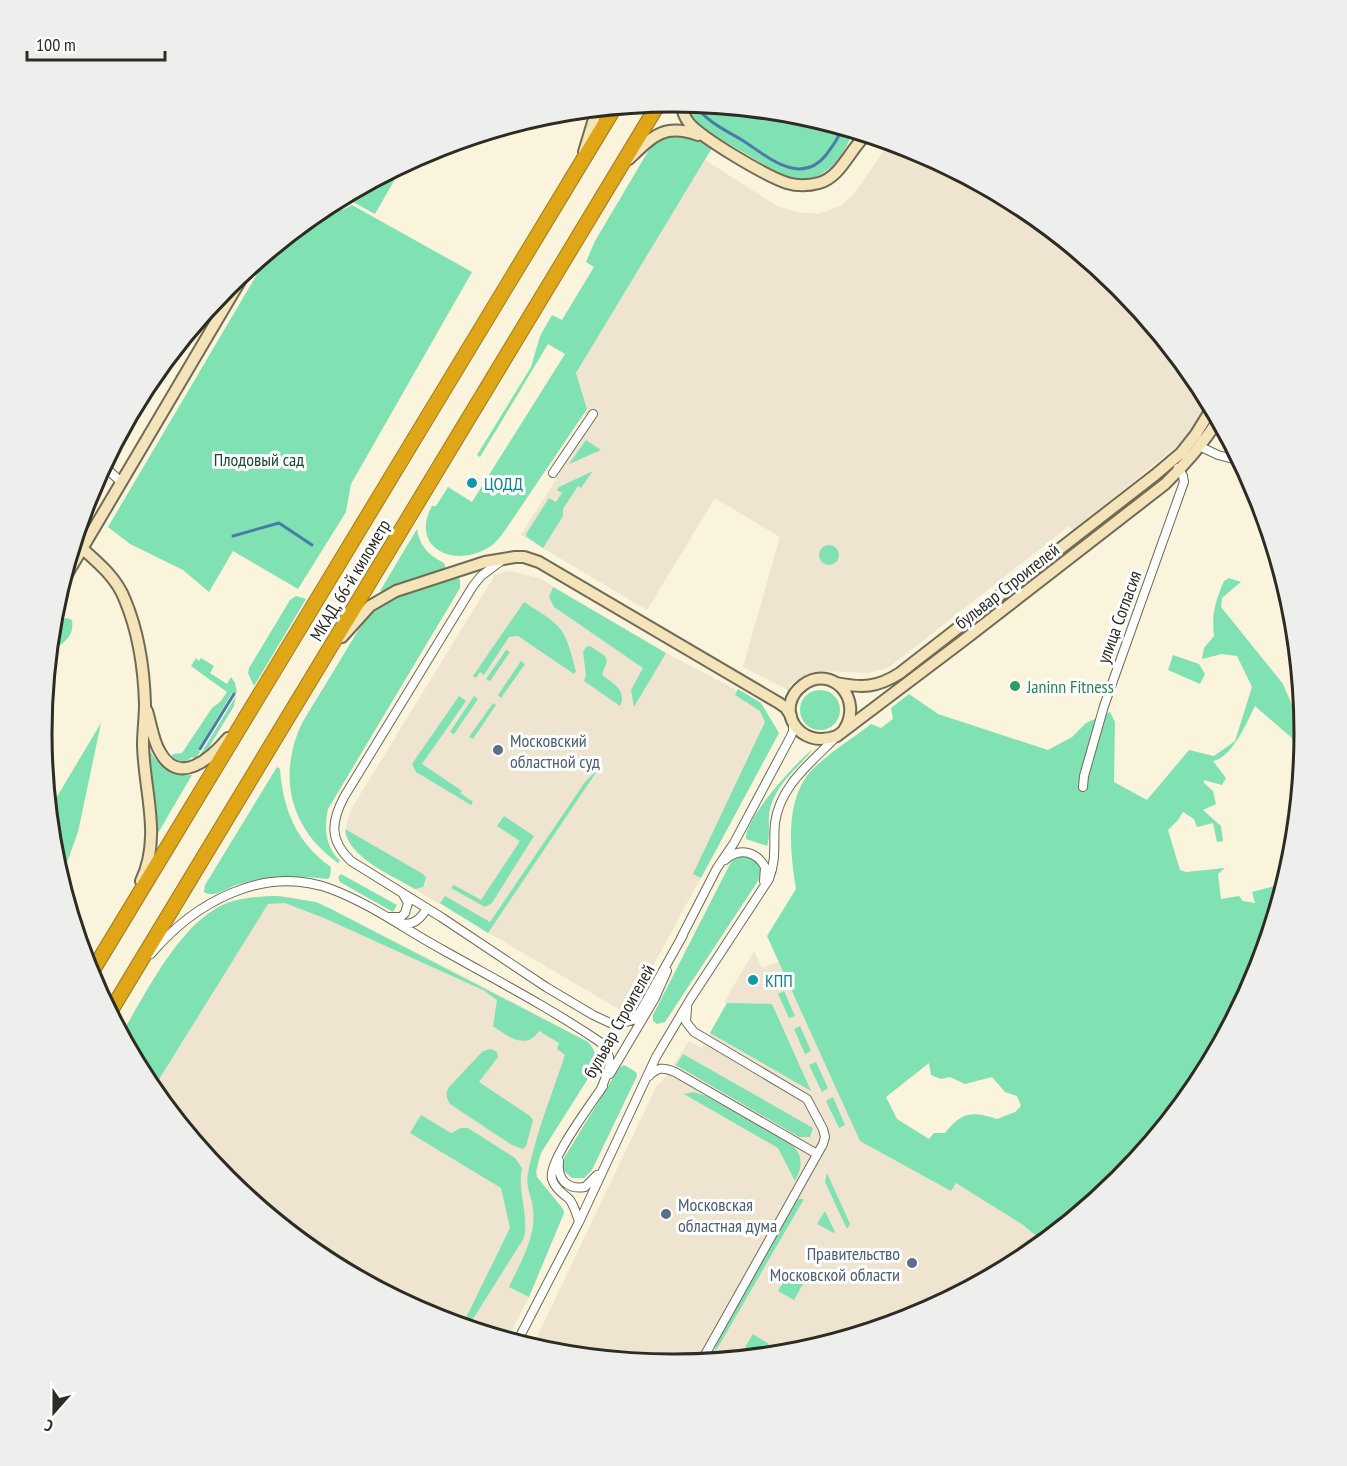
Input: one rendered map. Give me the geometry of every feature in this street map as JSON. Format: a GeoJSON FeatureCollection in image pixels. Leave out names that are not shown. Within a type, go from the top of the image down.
{"type":"FeatureCollection","features":[{"type":"Feature","properties":{"kind":"highway","name":"МКАД, 66-й километр"},"geometry":{"type":"LineString","coordinates":[[115,1004],[653,113]]}},
{"type":"Feature","properties":{"kind":"highway","name":"МКАД, 66-й километр"},"geometry":{"type":"LineString","coordinates":[[97,964],[610,115]]}},
{"type":"Feature","properties":{"kind":"street"},"geometry":{"type":"LineString","coordinates":[[683,112],[689,123],[711,140],[777,178],[799,185],[820,183],[829,178],[860,141]]}},
{"type":"Feature","properties":{"kind":"street"},"geometry":{"type":"LineString","coordinates":[[580,165],[595,117]]}},
{"type":"Feature","properties":{"kind":"street"},"geometry":{"type":"LineString","coordinates":[[620,168],[660,132],[672,129],[684,130],[711,140]]}},
{"type":"Feature","properties":{"kind":"street"},"geometry":{"type":"LineString","coordinates":[[853,148],[856,140]]}},
{"type":"Feature","properties":{"kind":"street"},"geometry":{"type":"LineString","coordinates":[[84,536],[121,482],[229,299]]}},
{"type":"Feature","properties":{"kind":"street"},"geometry":{"type":"LineString","coordinates":[[553,473],[593,414]]}},
{"type":"Feature","properties":{"kind":"street","name":"бульвар Строителей"},"geometry":{"type":"LineString","coordinates":[[579,1222],[571,1202],[552,1180],[551,1172],[559,1154],[655,998],[683,935],[717,868],[734,843],[794,731],[792,701],[801,686],[818,680],[855,687],[868,686],[882,683],[900,673],[1077,537],[1181,453],[1207,416]]}},
{"type":"Feature","properties":{"kind":"street","name":"бульвар Строителей"},"geometry":{"type":"LineString","coordinates":[[521,1335],[579,1222],[656,1057],[691,998],[769,879],[775,860],[776,820],[783,798],[795,779],[840,733],[964,640],[1179,470],[1201,447],[1213,427]]}},
{"type":"Feature","properties":{"kind":"street"},"geometry":{"type":"LineString","coordinates":[[1201,447],[1230,458]]}},
{"type":"Feature","properties":{"kind":"street"},"geometry":{"type":"LineString","coordinates":[[1170,462],[1179,470]]}},
{"type":"Feature","properties":{"kind":"street","name":"улица Согласия"},"geometry":{"type":"LineString","coordinates":[[1083,787],[1104,706],[1184,482],[1179,470]]}},
{"type":"Feature","properties":{"kind":"street"},"geometry":{"type":"LineString","coordinates":[[111,472],[121,482]]}},
{"type":"Feature","properties":{"kind":"street"},"geometry":{"type":"LineString","coordinates":[[81,548],[115,581],[124,598],[138,647],[145,702],[158,750],[165,760],[187,769],[198,766],[217,752],[246,718]]}},
{"type":"Feature","properties":{"kind":"street"},"geometry":{"type":"LineString","coordinates":[[316,670],[356,620],[370,606],[384,597],[474,565],[506,558],[524,557],[539,562],[779,703],[786,708],[799,731],[807,737],[827,740],[840,733],[849,722],[851,704],[843,688],[835,683]]}},
{"type":"Feature","properties":{"kind":"street"},"geometry":{"type":"LineString","coordinates":[[506,558],[481,576],[473,586],[336,812],[334,834],[343,853],[351,861],[546,987],[610,1023],[619,1024],[633,1020],[640,1012],[683,935]]}},
{"type":"Feature","properties":{"kind":"street"},"geometry":{"type":"LineString","coordinates":[[117,931],[145,873],[151,855],[153,837],[143,746],[145,702]]}},
{"type":"Feature","properties":{"kind":"street","name":"бульвар Строителей"},"geometry":{"type":"LineString","coordinates":[[717,868],[728,856],[737,852],[746,852],[756,856],[763,863],[766,872],[760,894]]}},
{"type":"Feature","properties":{"kind":"street"},"geometry":{"type":"LineString","coordinates":[[129,980],[156,948],[186,919],[212,902],[248,888],[276,883],[312,884],[338,892],[387,917],[600,1042],[606,1049],[610,1065],[601,1089]]}},
{"type":"Feature","properties":{"kind":"street"},"geometry":{"type":"LineString","coordinates":[[387,917],[401,917],[405,913],[408,903],[402,892]]}},
{"type":"Feature","properties":{"kind":"street"},"geometry":{"type":"LineString","coordinates":[[395,922],[409,924],[416,922],[427,908]]}},
{"type":"Feature","properties":{"kind":"street"},"geometry":{"type":"LineString","coordinates":[[691,998],[685,1016],[689,1027],[807,1098],[825,1137],[706,1353]]}},
{"type":"Feature","properties":{"kind":"street"},"geometry":{"type":"LineString","coordinates":[[644,1083],[656,1070],[662,1068],[675,1072],[817,1154]]}},
{"type":"Feature","properties":{"kind":"street","name":"бульвар Строителей"},"geometry":{"type":"LineString","coordinates":[[559,1154],[560,1178],[572,1187],[585,1187],[603,1169]]}},
{"type":"Feature","properties":{"kind":"shaded area"},"geometry":{"type":"Polygon","coordinates":[[[885,149],[943,174],[1024,220],[1052,240],[1113,294],[1166,355],[1204,411],[1187,438],[1073,530],[1069,526],[888,668],[867,673],[823,671],[807,675],[792,683],[788,690],[743,667],[780,537],[715,498],[647,610],[521,535],[592,422],[585,418],[587,408],[576,373],[705,160],[777,206],[797,212],[819,214],[840,206],[854,194],[885,149]]]}},
{"type":"Feature","properties":{"kind":"shaded area"},"geometry":{"type":"Polygon","coordinates":[[[509,571],[539,578],[666,653],[761,703],[779,733],[627,1014],[367,861],[351,846],[346,833],[347,821],[353,806],[495,575],[509,571]]]}},
{"type":"Feature","properties":{"kind":"shaded area"},"geometry":{"type":"Polygon","coordinates":[[[266,896],[291,897],[329,908],[588,1042],[593,1048],[596,1062],[594,1069],[538,1161],[537,1177],[564,1213],[529,1297],[511,1332],[436,1307],[399,1290],[363,1271],[295,1226],[234,1172],[181,1111],[159,1080],[267,904],[266,896]]]}},
{"type":"Feature","properties":{"kind":"shaded area"},"geometry":{"type":"Polygon","coordinates":[[[754,951],[762,968],[790,957],[888,1118],[1037,1236],[984,1271],[911,1307],[834,1333],[795,1342],[755,1349],[674,1354],[592,1349],[537,1337],[657,1085],[662,1082],[689,1041],[702,1048],[727,1003],[724,1002],[754,951]]]}},
{"type":"Feature","properties":{"kind":"green space"},"geometry":{"type":"Polygon","coordinates":[[[689,113],[755,117],[850,138],[836,162],[827,170],[808,179],[796,179],[783,176],[704,129],[689,113]]]}},
{"type":"Feature","properties":{"kind":"green space"},"geometry":{"type":"Polygon","coordinates":[[[674,135],[698,140],[712,148],[576,373],[587,409],[495,543],[473,554],[460,556],[438,550],[430,542],[426,532],[432,506],[436,506],[448,487],[472,502],[565,354],[548,344],[480,457],[477,455],[531,367],[540,336],[552,315],[562,320],[594,267],[586,262],[595,241],[653,143],[674,135]]]}},
{"type":"Feature","properties":{"kind":"green space"},"geometry":{"type":"Polygon","coordinates":[[[396,178],[375,214],[353,202],[350,203],[396,178]]]}},
{"type":"Feature","properties":{"kind":"green space","name":"Плодовый сад"},"geometry":{"type":"Polygon","coordinates":[[[352,205],[472,272],[351,484],[346,512],[298,589],[233,551],[209,592],[183,570],[130,544],[108,527],[259,270],[295,240],[341,209],[352,205]]]}},
{"type":"Feature","properties":{"kind":"green space"},"geometry":{"type":"Polygon","coordinates":[[[586,440],[601,450],[569,464],[586,440]]]}},
{"type":"Feature","properties":{"kind":"green space"},"geometry":{"type":"Polygon","coordinates":[[[592,472],[581,488],[578,486],[563,509],[563,516],[543,548],[527,537],[526,534],[549,498],[556,502],[562,493],[557,490],[559,487],[592,472]]]}},
{"type":"Feature","properties":{"kind":"green space"},"geometry":{"type":"Polygon","coordinates":[[[417,529],[423,546],[444,563],[446,569],[380,591],[417,529]]]}},
{"type":"Feature","properties":{"kind":"green space"},"geometry":{"type":"Polygon","coordinates":[[[829,545],[836,548],[839,555],[836,562],[829,565],[822,562],[819,555],[822,548],[829,545]]]}},
{"type":"Feature","properties":{"kind":"green space"},"geometry":{"type":"Polygon","coordinates":[[[454,576],[460,579],[460,588],[328,809],[327,837],[331,849],[340,861],[338,863],[309,834],[299,818],[293,800],[290,762],[302,723],[367,616],[385,599],[454,576]]]}},
{"type":"Feature","properties":{"kind":"green space"},"geometry":{"type":"Polygon","coordinates":[[[1229,578],[1241,582],[1222,598],[1221,607],[1283,684],[1293,709],[1294,742],[1292,738],[1255,706],[1233,746],[1213,761],[1226,778],[1222,785],[1204,780],[1204,783],[1213,791],[1216,804],[1203,810],[1221,826],[1223,841],[1217,842],[1213,823],[1197,827],[1194,819],[1183,812],[1168,830],[1180,870],[1186,872],[1225,868],[1218,874],[1221,899],[1239,896],[1243,901],[1255,903],[1252,892],[1275,886],[1262,933],[1230,1008],[1211,1044],[1166,1111],[1113,1172],[1083,1200],[1037,1236],[1023,1225],[956,1183],[951,1191],[860,1141],[767,936],[796,889],[791,826],[797,794],[813,769],[834,751],[871,724],[881,728],[893,719],[891,708],[909,694],[938,714],[1048,750],[1072,737],[1086,723],[1110,712],[1115,722],[1114,782],[1147,800],[1189,750],[1214,756],[1235,741],[1252,687],[1237,656],[1222,654],[1202,659],[1204,648],[1214,636],[1213,622],[1224,581],[1229,578]],[[929,1063],[886,1097],[897,1119],[929,1139],[934,1133],[945,1133],[962,1117],[974,1114],[997,1119],[1015,1112],[1021,1106],[1017,1096],[1005,1092],[992,1077],[965,1084],[950,1077],[941,1079],[931,1075],[929,1063]]]}},
{"type":"Feature","properties":{"kind":"green space"},"geometry":{"type":"Polygon","coordinates":[[[553,587],[666,653],[634,707],[631,690],[643,668],[554,607],[549,597],[553,587]]]}},
{"type":"Feature","properties":{"kind":"green space"},"geometry":{"type":"Polygon","coordinates":[[[296,596],[306,599],[254,686],[248,673],[249,668],[290,600],[296,596]]]}},
{"type":"Feature","properties":{"kind":"green space"},"geometry":{"type":"Polygon","coordinates":[[[524,602],[547,617],[560,629],[565,636],[576,671],[574,674],[518,636],[509,637],[484,675],[480,672],[476,678],[473,676],[524,602]]]}},
{"type":"Feature","properties":{"kind":"green space"},"geometry":{"type":"Polygon","coordinates":[[[63,619],[72,620],[72,629],[70,636],[59,646],[63,619]]]}},
{"type":"Feature","properties":{"kind":"green space"},"geometry":{"type":"Polygon","coordinates":[[[590,646],[605,656],[607,661],[602,675],[621,692],[620,706],[584,681],[586,675],[583,652],[586,647],[590,646]]]}},
{"type":"Feature","properties":{"kind":"green space"},"geometry":{"type":"Polygon","coordinates":[[[506,650],[510,652],[490,681],[486,679],[506,650]]]}},
{"type":"Feature","properties":{"kind":"green space"},"geometry":{"type":"Polygon","coordinates":[[[1173,655],[1199,664],[1205,674],[1200,684],[1168,670],[1173,655]]]}},
{"type":"Feature","properties":{"kind":"green space"},"geometry":{"type":"Polygon","coordinates":[[[196,658],[199,661],[201,658],[214,666],[210,673],[227,684],[231,677],[237,693],[232,693],[195,759],[192,757],[185,763],[170,758],[173,754],[182,753],[212,708],[227,692],[191,666],[196,658]]]}},
{"type":"Feature","properties":{"kind":"green space"},"geometry":{"type":"Polygon","coordinates":[[[521,661],[525,664],[501,698],[498,695],[521,661]]]}},
{"type":"Feature","properties":{"kind":"green space"},"geometry":{"type":"Polygon","coordinates":[[[738,689],[761,703],[779,733],[701,878],[693,874],[765,722],[760,711],[735,695],[738,689]]]}},
{"type":"Feature","properties":{"kind":"green space"},"geometry":{"type":"Polygon","coordinates":[[[820,690],[828,691],[834,696],[839,702],[839,718],[834,724],[828,729],[820,730],[812,729],[806,724],[801,718],[800,710],[801,702],[806,696],[812,691],[820,690]]]}},
{"type":"Feature","properties":{"kind":"green space"},"geometry":{"type":"Polygon","coordinates":[[[236,696],[234,706],[203,757],[200,755],[236,696]]]}},
{"type":"Feature","properties":{"kind":"green space"},"geometry":{"type":"Polygon","coordinates":[[[459,696],[466,701],[422,764],[462,791],[460,793],[473,802],[471,805],[416,772],[412,764],[459,696]]]}},
{"type":"Feature","properties":{"kind":"green space"},"geometry":{"type":"Polygon","coordinates":[[[474,696],[478,699],[454,734],[450,732],[474,696]]]}},
{"type":"Feature","properties":{"kind":"green space"},"geometry":{"type":"Polygon","coordinates":[[[493,703],[496,705],[473,739],[469,737],[493,703]]]}},
{"type":"Feature","properties":{"kind":"green space"},"geometry":{"type":"Polygon","coordinates":[[[101,723],[78,832],[66,864],[56,798],[101,723]]]}},
{"type":"Feature","properties":{"kind":"green space"},"geometry":{"type":"Polygon","coordinates":[[[148,748],[166,769],[177,774],[192,775],[158,833],[148,748]]]}},
{"type":"Feature","properties":{"kind":"green space"},"geometry":{"type":"Polygon","coordinates":[[[813,749],[773,799],[769,814],[767,846],[746,839],[753,818],[762,805],[784,777],[813,749]]]}},
{"type":"Feature","properties":{"kind":"green space"},"geometry":{"type":"Polygon","coordinates":[[[277,767],[280,769],[288,812],[309,847],[331,867],[330,877],[327,879],[272,878],[239,884],[217,893],[204,892],[205,885],[277,767]]]}},
{"type":"Feature","properties":{"kind":"green space"},"geometry":{"type":"Polygon","coordinates":[[[599,768],[488,933],[440,903],[445,896],[490,922],[585,782],[599,768]]]}},
{"type":"Feature","properties":{"kind":"green space"},"geometry":{"type":"Polygon","coordinates":[[[504,816],[534,836],[492,903],[485,907],[451,888],[454,885],[481,900],[520,841],[497,826],[504,816]]]}},
{"type":"Feature","properties":{"kind":"green space"},"geometry":{"type":"Polygon","coordinates":[[[345,829],[423,874],[426,878],[423,887],[415,889],[372,865],[354,848],[345,829]]]}},
{"type":"Feature","properties":{"kind":"green space"},"geometry":{"type":"Polygon","coordinates":[[[746,855],[759,865],[758,881],[665,1022],[657,1024],[653,1021],[653,1015],[729,866],[736,858],[746,855]]]}},
{"type":"Feature","properties":{"kind":"green space"},"geometry":{"type":"Polygon","coordinates":[[[341,874],[397,905],[393,912],[340,882],[338,877],[341,874]]]}},
{"type":"Feature","properties":{"kind":"green space"},"geometry":{"type":"Polygon","coordinates":[[[278,896],[316,902],[588,1042],[593,1048],[596,1058],[594,1069],[541,1153],[536,1171],[537,1177],[564,1213],[529,1297],[509,1287],[530,1239],[534,1219],[527,1183],[528,1173],[540,1128],[565,1055],[557,1049],[559,1043],[539,1031],[534,1037],[522,1041],[510,1037],[493,1026],[497,1000],[483,990],[324,918],[285,903],[268,904],[159,1080],[157,1078],[126,1026],[169,955],[200,920],[218,907],[237,900],[278,896]]]}},
{"type":"Feature","properties":{"kind":"green space"},"geometry":{"type":"Polygon","coordinates":[[[784,991],[795,1016],[789,1018],[778,994],[784,991]]]}},
{"type":"Feature","properties":{"kind":"green space"},"geometry":{"type":"Polygon","coordinates":[[[727,1003],[772,1004],[811,1091],[710,1033],[727,1003]]]}},
{"type":"Feature","properties":{"kind":"green space"},"geometry":{"type":"Polygon","coordinates":[[[800,1026],[811,1051],[805,1054],[794,1029],[800,1026]]]}},
{"type":"Feature","properties":{"kind":"green space"},"geometry":{"type":"Polygon","coordinates":[[[491,1049],[497,1052],[498,1057],[479,1082],[533,1120],[526,1146],[523,1149],[512,1145],[450,1104],[447,1097],[449,1087],[483,1051],[491,1049]]]}},
{"type":"Feature","properties":{"kind":"green space"},"geometry":{"type":"Polygon","coordinates":[[[683,1054],[813,1128],[810,1137],[799,1137],[676,1065],[683,1054]]]}},
{"type":"Feature","properties":{"kind":"green space"},"geometry":{"type":"Polygon","coordinates":[[[816,1062],[828,1088],[822,1092],[809,1065],[816,1062]]]}},
{"type":"Feature","properties":{"kind":"green space"},"geometry":{"type":"Polygon","coordinates":[[[624,1065],[636,1072],[637,1076],[592,1170],[584,1178],[572,1178],[563,1170],[564,1158],[619,1068],[624,1065]]]}},
{"type":"Feature","properties":{"kind":"green space"},"geometry":{"type":"Polygon","coordinates":[[[694,1092],[706,1096],[792,1145],[799,1153],[801,1162],[795,1181],[778,1148],[684,1094],[694,1092]]]}},
{"type":"Feature","properties":{"kind":"green space"},"geometry":{"type":"Polygon","coordinates":[[[833,1097],[845,1125],[839,1128],[826,1101],[833,1097]]]}},
{"type":"Feature","properties":{"kind":"green space"},"geometry":{"type":"Polygon","coordinates":[[[421,1115],[451,1133],[461,1128],[468,1128],[515,1158],[522,1168],[524,1238],[472,1320],[466,1318],[510,1228],[501,1188],[410,1133],[421,1115]]]}},
{"type":"Feature","properties":{"kind":"green space"},"geometry":{"type":"Polygon","coordinates":[[[827,1173],[850,1224],[847,1229],[825,1182],[827,1173]]]}},
{"type":"Feature","properties":{"kind":"green space"},"geometry":{"type":"Polygon","coordinates":[[[798,1199],[804,1199],[714,1353],[718,1338],[798,1199]]]}},
{"type":"Feature","properties":{"kind":"green space"},"geometry":{"type":"Polygon","coordinates":[[[825,1211],[835,1232],[834,1233],[817,1224],[825,1211]]]}},
{"type":"Feature","properties":{"kind":"green space"},"geometry":{"type":"Polygon","coordinates":[[[788,1274],[803,1284],[794,1300],[778,1291],[788,1274]]]}},
{"type":"Feature","properties":{"kind":"green space"},"geometry":{"type":"Polygon","coordinates":[[[753,1334],[769,1344],[767,1347],[755,1349],[745,1347],[753,1334]]]}},
{"type":"Feature","properties":{"kind":"waterway"},"geometry":{"type":"LineString","coordinates":[[702,113],[716,125],[773,160],[795,169],[816,164],[826,155],[840,135]]}},
{"type":"Feature","properties":{"kind":"waterway"},"geometry":{"type":"LineString","coordinates":[[233,536],[279,523],[312,545]]}},
{"type":"Feature","properties":{"kind":"waterway"},"geometry":{"type":"LineString","coordinates":[[200,749],[234,694]]}},
{"type":"Feature","properties":{"kind":"place","name":"ЦОДД"},"geometry":{"type":"Point","coordinates":[472,483]}},
{"type":"Feature","properties":{"kind":"place","name":"Janinn Fitness"},"geometry":{"type":"Point","coordinates":[1015,686]}},
{"type":"Feature","properties":{"kind":"place","name":"Московский областной суд"},"geometry":{"type":"Point","coordinates":[498,750]}},
{"type":"Feature","properties":{"kind":"place","name":"КПП"},"geometry":{"type":"Point","coordinates":[753,980]}},
{"type":"Feature","properties":{"kind":"place","name":"Московская областная дума"},"geometry":{"type":"Point","coordinates":[666,1214]}},
{"type":"Feature","properties":{"kind":"place","name":"Правительство Московской области"},"geometry":{"type":"Point","coordinates":[912,1263]}}]}
